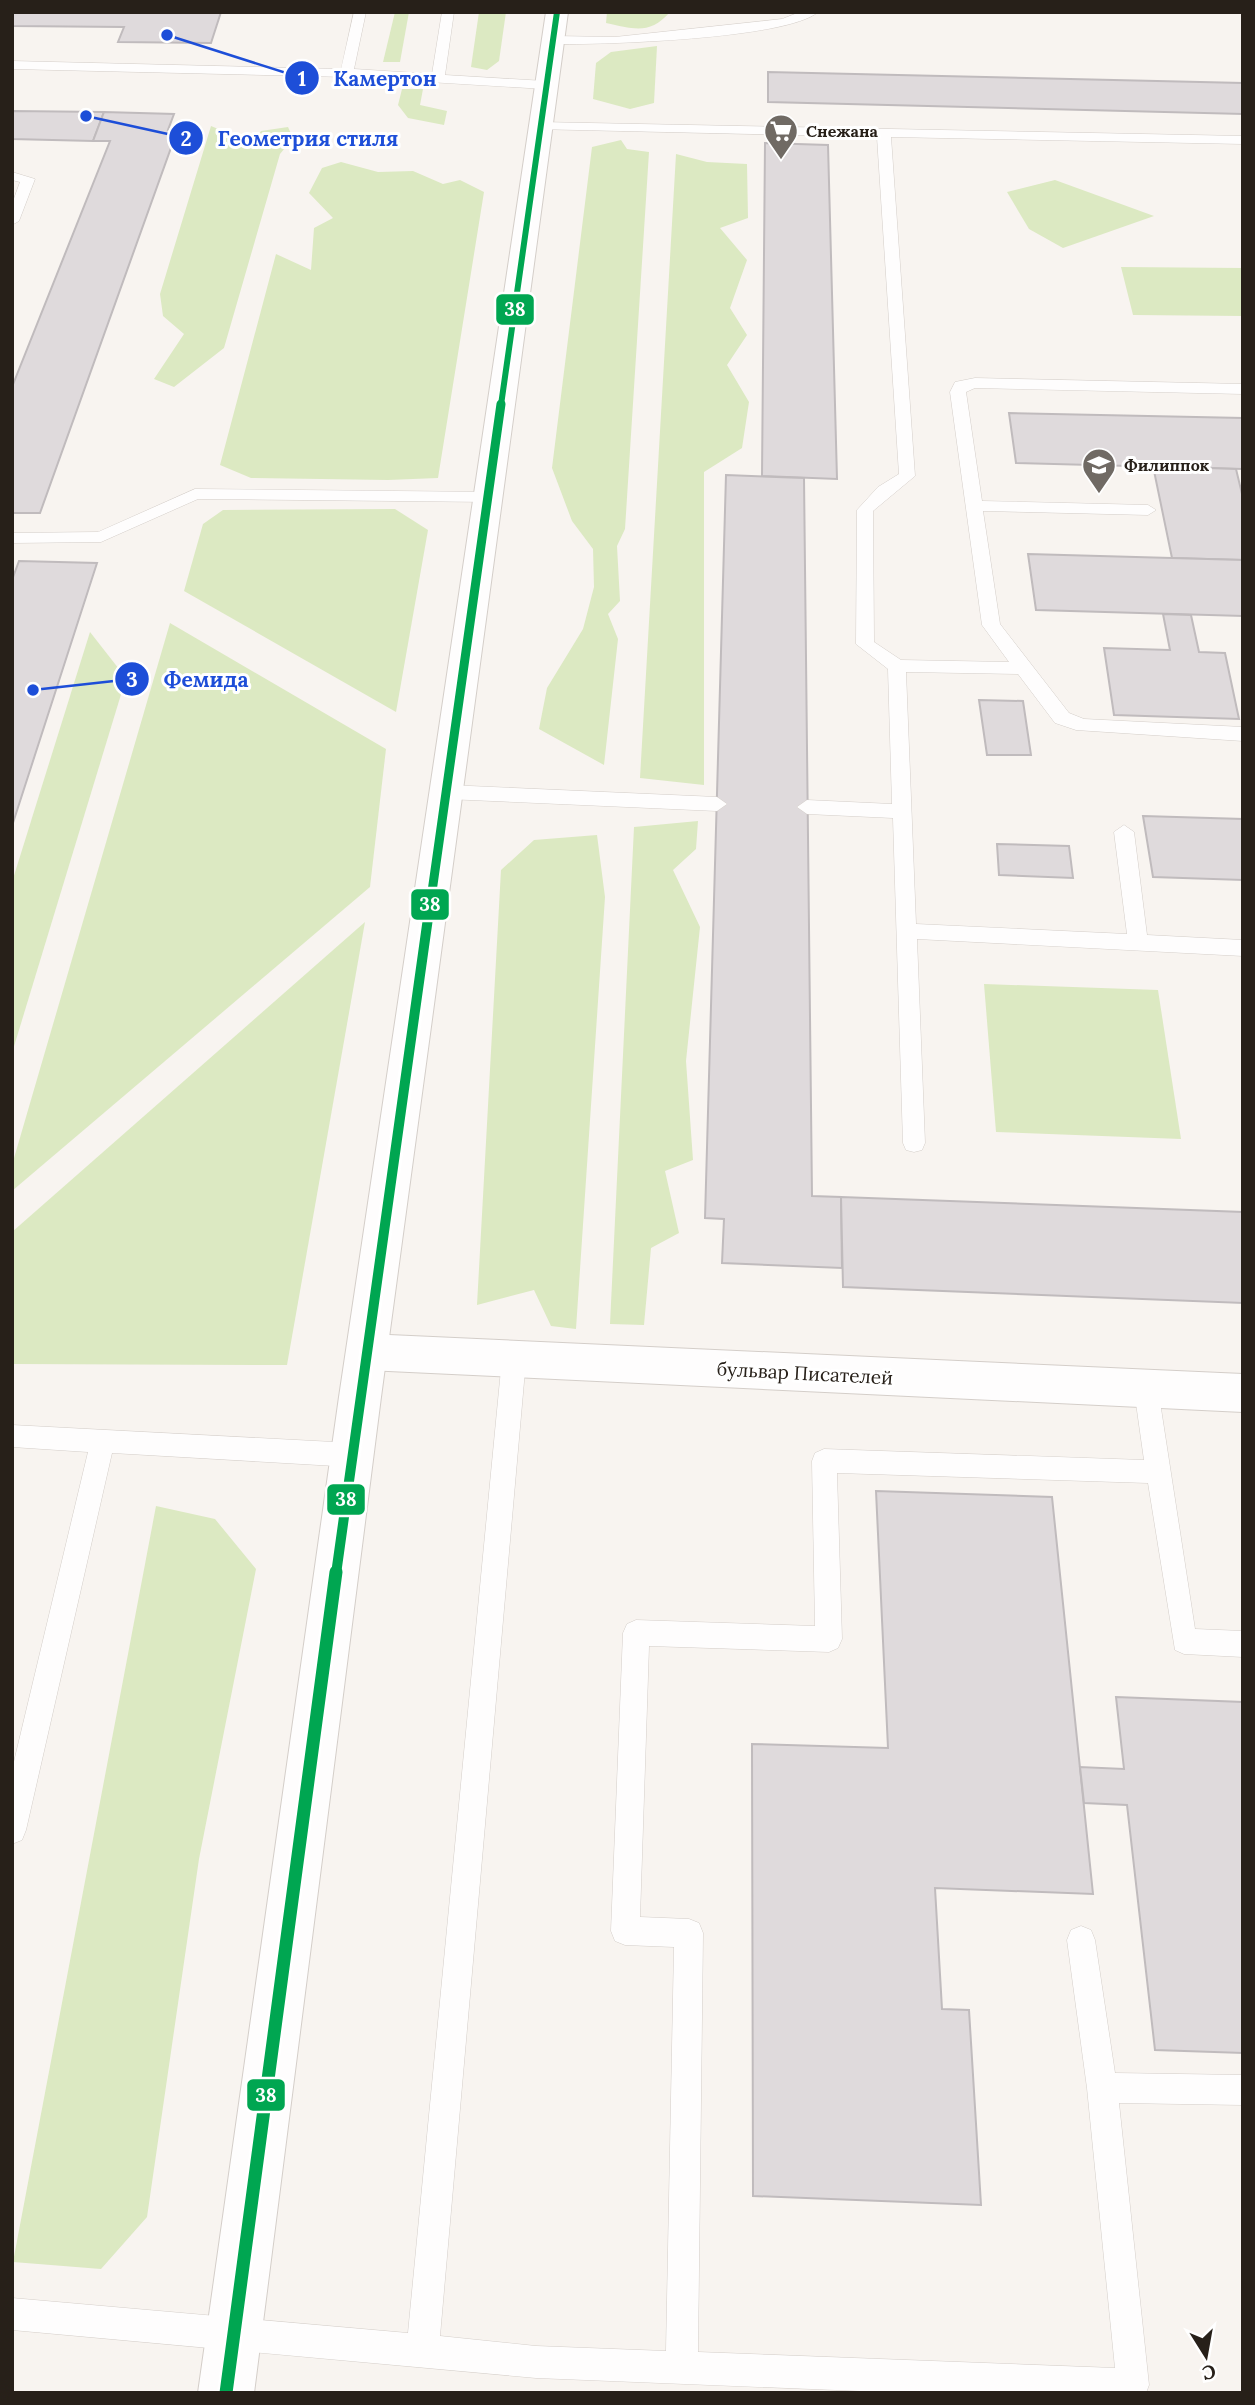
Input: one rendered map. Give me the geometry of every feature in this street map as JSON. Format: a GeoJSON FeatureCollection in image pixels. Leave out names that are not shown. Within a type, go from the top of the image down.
{"type":"FeatureCollection","features":[{"type":"Feature","properties":{"kind":"main road"},"geometry":{"type":"LineString","coordinates":[[226,2393],[352,1455],[491,497],[544,85],[557,12]]}},
{"type":"Feature","properties":{"kind":"main road","name":"бульвар Писателей"},"geometry":{"type":"LineString","coordinates":[[367,1352],[1243,1393]]}},
{"type":"Feature","properties":{"kind":"lane"},"geometry":{"type":"LineString","coordinates":[[347,73],[360,12]]}},
{"type":"Feature","properties":{"kind":"lane"},"geometry":{"type":"LineString","coordinates":[[438,79],[448,12]]}},
{"type":"Feature","properties":{"kind":"lane"},"geometry":{"type":"LineString","coordinates":[[553,40],[615,41],[784,23],[812,12]]}},
{"type":"Feature","properties":{"kind":"lane"},"geometry":{"type":"LineString","coordinates":[[12,65],[347,73],[544,85]]}},
{"type":"Feature","properties":{"kind":"lane"},"geometry":{"type":"LineString","coordinates":[[539,126],[1243,140]]}},
{"type":"Feature","properties":{"kind":"lane"},"geometry":{"type":"LineString","coordinates":[[884,132],[906,476],[884,491],[865,510],[865,644],[897,666],[1022,668]]}},
{"type":"Feature","properties":{"kind":"lane"},"geometry":{"type":"LineString","coordinates":[[12,176],[27,178],[26,189],[12,221]]}},
{"type":"Feature","properties":{"kind":"lane"},"geometry":{"type":"LineString","coordinates":[[1243,389],[961,384],[958,392],[991,625],[1062,718],[1083,725],[1243,734]]}},
{"type":"Feature","properties":{"kind":"lane"},"geometry":{"type":"LineString","coordinates":[[12,538],[101,537],[195,494],[491,497]]}},
{"type":"Feature","properties":{"kind":"lane"},"geometry":{"type":"LineString","coordinates":[[976,506],[1148,510]]}},
{"type":"Feature","properties":{"kind":"lane"},"geometry":{"type":"LineString","coordinates":[[897,666],[914,1143]]}},
{"type":"Feature","properties":{"kind":"lane"},"geometry":{"type":"LineString","coordinates":[[447,792],[717,804]]}},
{"type":"Feature","properties":{"kind":"lane"},"geometry":{"type":"LineString","coordinates":[[807,807],[902,811]]}},
{"type":"Feature","properties":{"kind":"lane"},"geometry":{"type":"LineString","coordinates":[[1124,832],[1138,943]]}},
{"type":"Feature","properties":{"kind":"lane"},"geometry":{"type":"LineString","coordinates":[[908,931],[1243,948]]}},
{"type":"Feature","properties":{"kind":"lane"},"geometry":{"type":"LineString","coordinates":[[423,2350],[514,1359]]}},
{"type":"Feature","properties":{"kind":"lane"},"geometry":{"type":"LineString","coordinates":[[1146,1389],[1184,1641],[1243,1644]]}},
{"type":"Feature","properties":{"kind":"lane"},"geometry":{"type":"LineString","coordinates":[[12,1436],[102,1444],[352,1455]]}},
{"type":"Feature","properties":{"kind":"lane"},"geometry":{"type":"LineString","coordinates":[[12,1830],[102,1444]]}},
{"type":"Feature","properties":{"kind":"lane"},"geometry":{"type":"LineString","coordinates":[[682,2368],[689,1933],[625,1931],[636,1633],[829,1639],[824,1461],[1158,1472]]}},
{"type":"Feature","properties":{"kind":"lane"},"geometry":{"type":"LineString","coordinates":[[12,2314],[235,2332],[536,2362],[1133,2385],[1102,2088],[1081,1940]]}},
{"type":"Feature","properties":{"kind":"lane"},"geometry":{"type":"LineString","coordinates":[[1102,2088],[1243,2090]]}},
{"type":"Feature","properties":{"kind":"green space"},"geometry":{"type":"Polygon","coordinates":[[[395,12],[409,12],[400,62],[383,62],[395,12]]]}},
{"type":"Feature","properties":{"kind":"green space"},"geometry":{"type":"Polygon","coordinates":[[[479,12],[506,12],[499,61],[487,70],[471,67],[479,12]]]}},
{"type":"Feature","properties":{"kind":"green space"},"geometry":{"type":"Polygon","coordinates":[[[607,12],[670,12],[656,24],[641,28],[606,23],[607,12]]]}},
{"type":"Feature","properties":{"kind":"green space"},"geometry":{"type":"Polygon","coordinates":[[[657,46],[654,103],[630,109],[593,99],[596,63],[611,52],[657,46]]]}},
{"type":"Feature","properties":{"kind":"green space"},"geometry":{"type":"Polygon","coordinates":[[[402,89],[423,89],[420,105],[447,111],[444,125],[408,118],[398,105],[402,89]]]}},
{"type":"Feature","properties":{"kind":"green space"},"geometry":{"type":"Polygon","coordinates":[[[211,126],[252,143],[261,131],[288,127],[293,138],[280,154],[224,348],[174,387],[154,379],[184,334],[163,316],[160,294],[211,126]]]}},
{"type":"Feature","properties":{"kind":"green space"},"geometry":{"type":"Polygon","coordinates":[[[621,140],[627,149],[649,152],[625,529],[617,546],[620,601],[608,614],[618,639],[604,765],[539,729],[547,688],[583,629],[594,587],[593,549],[572,521],[552,468],[592,147],[621,140]]]}},
{"type":"Feature","properties":{"kind":"green space"},"geometry":{"type":"Polygon","coordinates":[[[676,154],[707,162],[747,164],[748,218],[720,228],[747,260],[730,308],[747,335],[727,365],[749,402],[742,448],[704,472],[704,785],[640,778],[676,154]]]}},
{"type":"Feature","properties":{"kind":"green space"},"geometry":{"type":"Polygon","coordinates":[[[341,162],[378,172],[413,171],[443,184],[460,180],[484,192],[438,478],[251,478],[220,465],[276,254],[311,270],[314,228],[333,218],[309,193],[322,168],[341,162]]]}},
{"type":"Feature","properties":{"kind":"green space"},"geometry":{"type":"Polygon","coordinates":[[[1055,180],[1154,216],[1063,248],[1029,229],[1007,192],[1055,180]]]}},
{"type":"Feature","properties":{"kind":"green space"},"geometry":{"type":"Polygon","coordinates":[[[1121,267],[1243,268],[1243,316],[1133,315],[1121,267]]]}},
{"type":"Feature","properties":{"kind":"green space"},"geometry":{"type":"Polygon","coordinates":[[[395,509],[428,530],[396,712],[184,591],[203,524],[223,510],[395,509]]]}},
{"type":"Feature","properties":{"kind":"green space"},"geometry":{"type":"Polygon","coordinates":[[[170,623],[386,749],[370,887],[12,1191],[12,1165],[170,623]]]}},
{"type":"Feature","properties":{"kind":"green space"},"geometry":{"type":"Polygon","coordinates":[[[90,632],[126,678],[12,1053],[12,882],[90,632]]]}},
{"type":"Feature","properties":{"kind":"green space"},"geometry":{"type":"Polygon","coordinates":[[[698,821],[696,849],[673,870],[700,927],[686,1061],[693,1160],[665,1171],[679,1233],[651,1248],[644,1325],[610,1324],[634,827],[698,821]]]}},
{"type":"Feature","properties":{"kind":"green space"},"geometry":{"type":"Polygon","coordinates":[[[597,835],[605,897],[576,1329],[551,1326],[534,1290],[477,1305],[501,870],[534,840],[597,835]]]}},
{"type":"Feature","properties":{"kind":"green space"},"geometry":{"type":"Polygon","coordinates":[[[365,922],[287,1365],[12,1364],[12,1232],[365,922]]]}},
{"type":"Feature","properties":{"kind":"green space"},"geometry":{"type":"Polygon","coordinates":[[[984,984],[1158,990],[1181,1139],[996,1132],[984,984]]]}},
{"type":"Feature","properties":{"kind":"green space"},"geometry":{"type":"Polygon","coordinates":[[[156,1506],[215,1519],[256,1569],[199,1859],[147,2217],[101,2269],[13,2262],[156,1506]]]}},
{"type":"Feature","properties":{"kind":"building"},"geometry":{"type":"Polygon","coordinates":[[[12,12],[221,12],[211,43],[118,42],[124,27],[12,26],[12,12]]]}},
{"type":"Feature","properties":{"kind":"building"},"geometry":{"type":"Polygon","coordinates":[[[768,72],[1243,83],[1243,114],[768,102],[768,72]]]}},
{"type":"Feature","properties":{"kind":"building"},"geometry":{"type":"Polygon","coordinates":[[[12,111],[104,112],[93,141],[12,139],[12,111]]]}},
{"type":"Feature","properties":{"kind":"building"},"geometry":{"type":"Polygon","coordinates":[[[104,112],[174,114],[168,130],[177,131],[40,513],[12,513],[12,387],[110,141],[93,141],[104,112]]]}},
{"type":"Feature","properties":{"kind":"building"},"geometry":{"type":"Polygon","coordinates":[[[765,143],[828,145],[837,479],[762,476],[765,143]]]}},
{"type":"Feature","properties":{"kind":"building"},"geometry":{"type":"Polygon","coordinates":[[[1009,413],[1243,418],[1243,469],[1016,463],[1009,413]]]}},
{"type":"Feature","properties":{"kind":"building"},"geometry":{"type":"Polygon","coordinates":[[[1153,466],[1236,469],[1243,498],[1243,560],[1172,558],[1153,466]]]}},
{"type":"Feature","properties":{"kind":"building"},"geometry":{"type":"Polygon","coordinates":[[[726,475],[804,478],[812,1196],[841,1197],[842,1268],[722,1263],[724,1219],[705,1218],[726,475]]]}},
{"type":"Feature","properties":{"kind":"building"},"geometry":{"type":"Polygon","coordinates":[[[1028,554],[1243,560],[1243,616],[1036,610],[1028,554]]]}},
{"type":"Feature","properties":{"kind":"building"},"geometry":{"type":"Polygon","coordinates":[[[19,561],[97,563],[12,826],[12,580],[19,561]]]}},
{"type":"Feature","properties":{"kind":"building"},"geometry":{"type":"Polygon","coordinates":[[[1163,614],[1191,615],[1199,652],[1225,653],[1239,719],[1114,715],[1104,648],[1170,650],[1163,614]]]}},
{"type":"Feature","properties":{"kind":"building"},"geometry":{"type":"Polygon","coordinates":[[[979,700],[1023,701],[1031,755],[987,755],[979,700]]]}},
{"type":"Feature","properties":{"kind":"building"},"geometry":{"type":"Polygon","coordinates":[[[1143,816],[1243,819],[1243,880],[1153,877],[1143,816]]]}},
{"type":"Feature","properties":{"kind":"building"},"geometry":{"type":"Polygon","coordinates":[[[997,844],[1069,846],[1073,878],[999,875],[997,844]]]}},
{"type":"Feature","properties":{"kind":"building"},"geometry":{"type":"Polygon","coordinates":[[[841,1197],[1243,1212],[1243,1303],[843,1287],[841,1197]]]}},
{"type":"Feature","properties":{"kind":"building"},"geometry":{"type":"Polygon","coordinates":[[[876,1491],[1052,1497],[1093,1894],[935,1888],[942,2009],[969,2010],[981,2205],[753,2196],[752,1744],[888,1748],[876,1491]]]}},
{"type":"Feature","properties":{"kind":"building"},"geometry":{"type":"Polygon","coordinates":[[[1116,1697],[1243,1702],[1243,2053],[1155,2050],[1127,1805],[1084,1803],[1080,1767],[1124,1769],[1116,1697]]]}},
{"type":"Feature","properties":{"kind":"transit line","name":"38"},"geometry":{"type":"LineString","coordinates":[[226,2393],[360,1397],[557,12]]}},
{"type":"Feature","properties":{"kind":"place","name":"Камертон"},"geometry":{"type":"Point","coordinates":[167,35]}},
{"type":"Feature","properties":{"kind":"place","name":"Геометрия стиля"},"geometry":{"type":"Point","coordinates":[86,116]}},
{"type":"Feature","properties":{"kind":"place","name":"Снежана"},"geometry":{"type":"Point","coordinates":[781,161]}},
{"type":"Feature","properties":{"kind":"place","name":"Филиппок"},"geometry":{"type":"Point","coordinates":[1099,495]}},
{"type":"Feature","properties":{"kind":"place","name":"Фемида"},"geometry":{"type":"Point","coordinates":[33,690]}}]}
